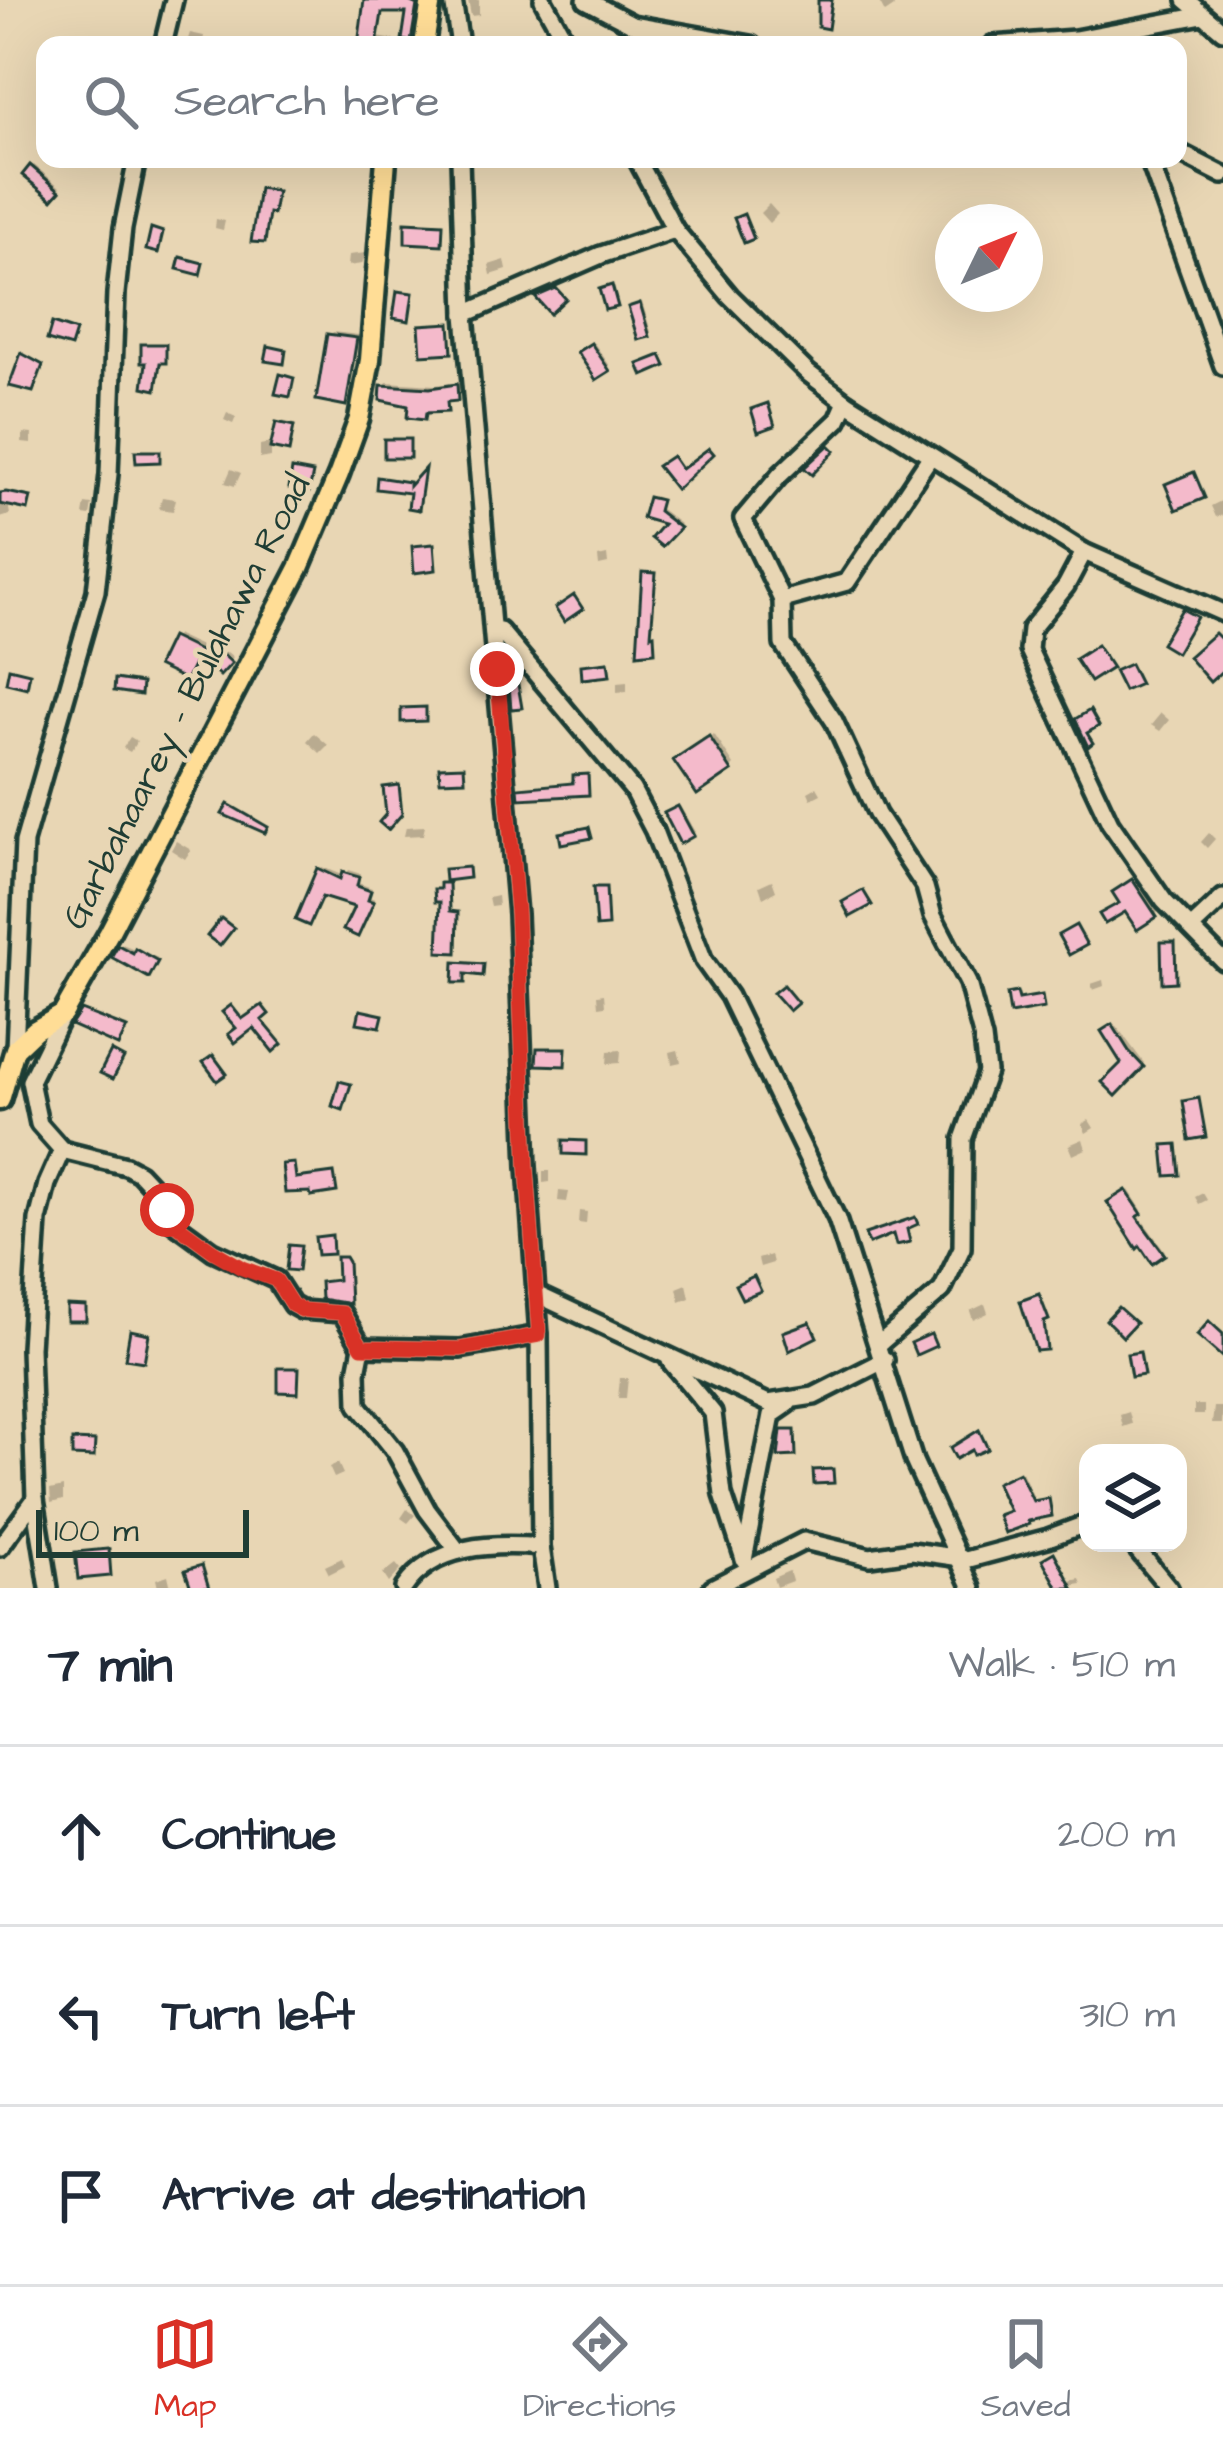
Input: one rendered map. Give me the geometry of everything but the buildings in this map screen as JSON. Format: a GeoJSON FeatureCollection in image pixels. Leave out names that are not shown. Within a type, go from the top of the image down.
{"type":"FeatureCollection","features":[{"type":"Feature","properties":{"kind":"main road"},"geometry":{"type":"LineString","coordinates":[[425,36],[431,0]]}},
{"type":"Feature","properties":{"kind":"main road","name":"Garbahaarey - Bulahawa Road"},"geometry":{"type":"LineString","coordinates":[[15,1049],[63,1014],[299,568],[350,448],[370,360],[385,168]]}},
{"type":"Feature","properties":{"kind":"main road"},"geometry":{"type":"LineString","coordinates":[[0,1100],[15,1049]]}},
{"type":"Feature","properties":{"kind":"street"},"geometry":{"type":"LineString","coordinates":[[165,36],[174,0]]}},
{"type":"Feature","properties":{"kind":"street"},"geometry":{"type":"LineString","coordinates":[[453,0],[459,36]]}},
{"type":"Feature","properties":{"kind":"street"},"geometry":{"type":"LineString","coordinates":[[543,0],[563,36]]}},
{"type":"Feature","properties":{"kind":"street"},"geometry":{"type":"LineString","coordinates":[[586,0],[632,24],[700,36]]}},
{"type":"Feature","properties":{"kind":"street"},"geometry":{"type":"LineString","coordinates":[[1186,0],[1223,31]]}},
{"type":"Feature","properties":{"kind":"street"},"geometry":{"type":"LineString","coordinates":[[1092,36],[1204,16]]}},
{"type":"Feature","properties":{"kind":"street"},"geometry":{"type":"LineString","coordinates":[[1187,157],[1223,175]]}},
{"type":"Feature","properties":{"kind":"street"},"geometry":{"type":"LineString","coordinates":[[15,1049],[23,842],[96,591],[109,474],[116,293],[135,168]]}},
{"type":"Feature","properties":{"kind":"street"},"geometry":{"type":"LineString","coordinates":[[460,168],[465,314],[517,914],[539,1335],[541,1547],[548,1588]]}},
{"type":"Feature","properties":{"kind":"street"},"geometry":{"type":"LineString","coordinates":[[643,168],[675,230],[776,345],[846,402],[1084,552],[1223,613]]}},
{"type":"Feature","properties":{"kind":"street"},"geometry":{"type":"LineString","coordinates":[[1152,168],[1223,366]]}},
{"type":"Feature","properties":{"kind":"street"},"geometry":{"type":"LineString","coordinates":[[465,314],[601,255],[675,230]]}},
{"type":"Feature","properties":{"kind":"street"},"geometry":{"type":"LineString","coordinates":[[536,1294],[768,1403],[791,1402],[814,1396],[882,1352],[942,1290],[962,1248],[963,1139],[987,1072],[968,983],[933,916],[925,887],[878,814],[834,721],[783,644],[782,600],[743,519],[780,475],[838,420],[846,402]]}},
{"type":"Feature","properties":{"kind":"street"},"geometry":{"type":"LineString","coordinates":[[782,600],[848,581],[930,457]]}},
{"type":"Feature","properties":{"kind":"street"},"geometry":{"type":"LineString","coordinates":[[1084,552],[1066,586],[1031,628],[1029,650],[1110,823],[1164,901],[1223,961]]}},
{"type":"Feature","properties":{"kind":"street"},"geometry":{"type":"LineString","coordinates":[[494,632],[500,632],[632,789],[654,831],[704,962],[729,996],[837,1219],[914,1461],[972,1588]]}},
{"type":"Feature","properties":{"kind":"street"},"geometry":{"type":"LineString","coordinates":[[1191,928],[1223,898]]}},
{"type":"Feature","properties":{"kind":"street"},"geometry":{"type":"LineString","coordinates":[[63,1014],[30,1081],[39,1124],[62,1150],[139,1173],[154,1188],[173,1222],[242,1268],[276,1280],[292,1305],[342,1313],[362,1347],[358,1406],[395,1450],[427,1510],[458,1551]]}},
{"type":"Feature","properties":{"kind":"street"},"geometry":{"type":"LineString","coordinates":[[49,1588],[35,1499],[30,1348],[38,1220],[62,1150]]}},
{"type":"Feature","properties":{"kind":"street"},"geometry":{"type":"LineString","coordinates":[[362,1347],[460,1349],[539,1335]]}},
{"type":"Feature","properties":{"kind":"street"},"geometry":{"type":"LineString","coordinates":[[668,1359],[712,1413],[723,1496],[743,1567]]}},
{"type":"Feature","properties":{"kind":"street"},"geometry":{"type":"LineString","coordinates":[[743,1567],[772,1414],[791,1402]]}},
{"type":"Feature","properties":{"kind":"street"},"geometry":{"type":"LineString","coordinates":[[0,1547],[35,1499]]}},
{"type":"Feature","properties":{"kind":"street"},"geometry":{"type":"LineString","coordinates":[[712,1588],[743,1567],[804,1541],[870,1557],[912,1551],[961,1560],[1079,1526]]}},
{"type":"Feature","properties":{"kind":"street"},"geometry":{"type":"LineString","coordinates":[[406,1586],[435,1561],[458,1551],[507,1544],[541,1547]]}},
{"type":"Feature","properties":{"kind":"street"},"geometry":{"type":"LineString","coordinates":[[1139,1552],[1169,1588]]}},
{"type":"Feature","properties":{"kind":"route"},"geometry":{"type":"LineString","coordinates":[[167,1210],[173,1222],[213,1251],[276,1280],[292,1305],[342,1313],[362,1347],[460,1349],[539,1335],[517,914],[497,669]]}}]}
